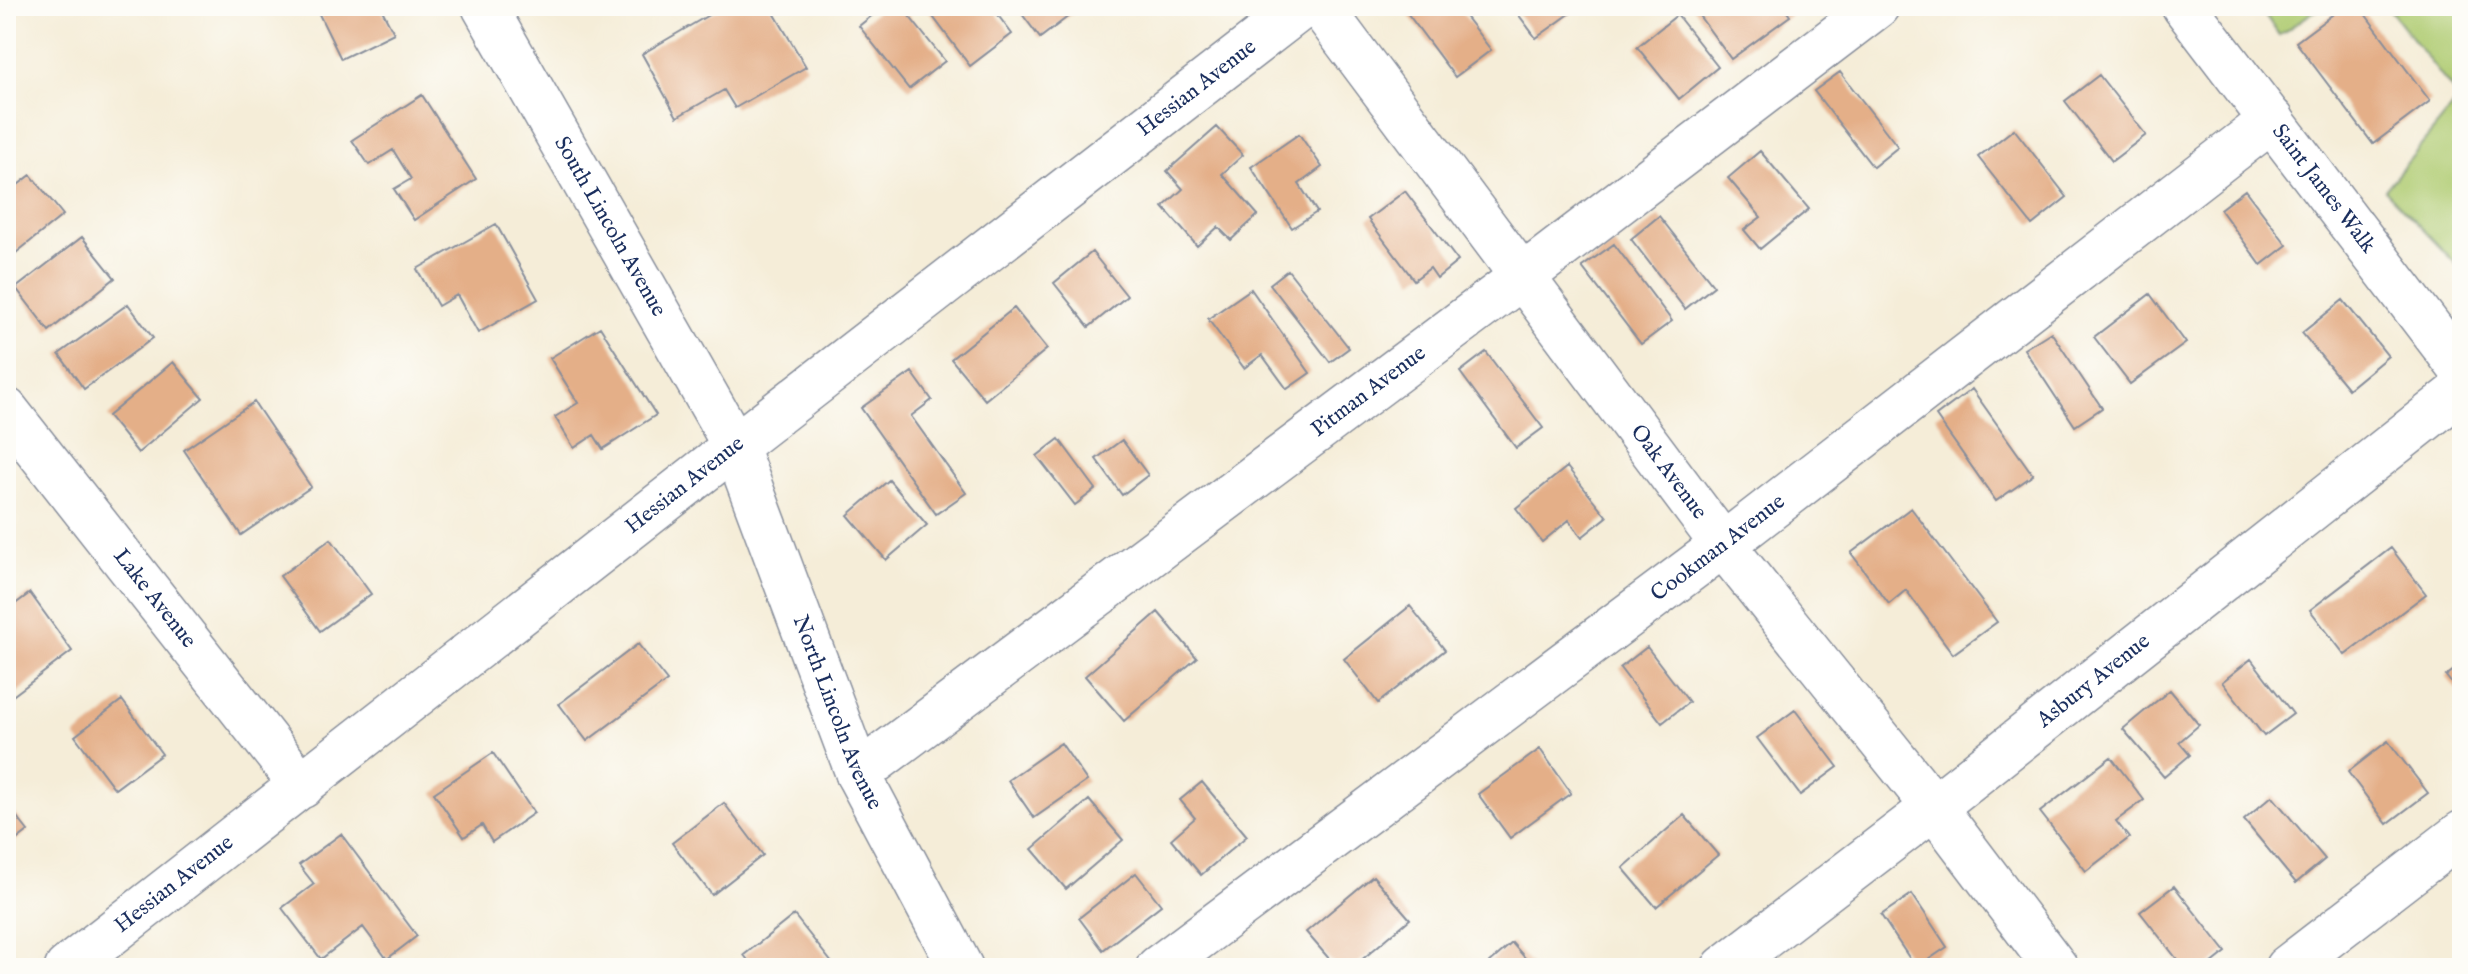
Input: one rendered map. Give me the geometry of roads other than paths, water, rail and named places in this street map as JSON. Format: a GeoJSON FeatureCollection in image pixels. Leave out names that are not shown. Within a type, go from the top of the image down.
{"type":"FeatureCollection","features":[{"type":"Feature","properties":{"kind":"street","name":"South Lincoln Avenue"},"geometry":{"type":"LineString","coordinates":[[484,6],[735,446]]}},
{"type":"Feature","properties":{"kind":"street","name":"Hessian Avenue"},"geometry":{"type":"LineString","coordinates":[[67,968],[1303,6]]}},
{"type":"Feature","properties":{"kind":"street","name":"Oak Avenue"},"geometry":{"type":"LineString","coordinates":[[1320,6],[1723,545],[1934,807],[2056,968]]}},
{"type":"Feature","properties":{"kind":"street","name":"Pitman Avenue"},"geometry":{"type":"LineString","coordinates":[[858,774],[1523,276],[1877,6]]}},
{"type":"Feature","properties":{"kind":"street","name":"Saint James Walk"},"geometry":{"type":"LineString","coordinates":[[2184,6],[2462,370]]}},
{"type":"Feature","properties":{"kind":"street","name":"Cookman Avenue"},"geometry":{"type":"LineString","coordinates":[[1158,968],[1723,545],[2272,120]]}},
{"type":"Feature","properties":{"kind":"street","name":"Asbury Avenue"},"geometry":{"type":"LineString","coordinates":[[1724,968],[1934,807],[2462,390]]}},
{"type":"Feature","properties":{"kind":"street","name":"Lake Avenue"},"geometry":{"type":"LineString","coordinates":[[6,410],[302,786]]}},
{"type":"Feature","properties":{"kind":"street","name":"North Lincoln Avenue"},"geometry":{"type":"LineString","coordinates":[[735,446],[858,774],[961,968]]}},
{"type":"Feature","properties":{"kind":"street"},"geometry":{"type":"LineString","coordinates":[[2287,968],[2462,833]]}}]}
